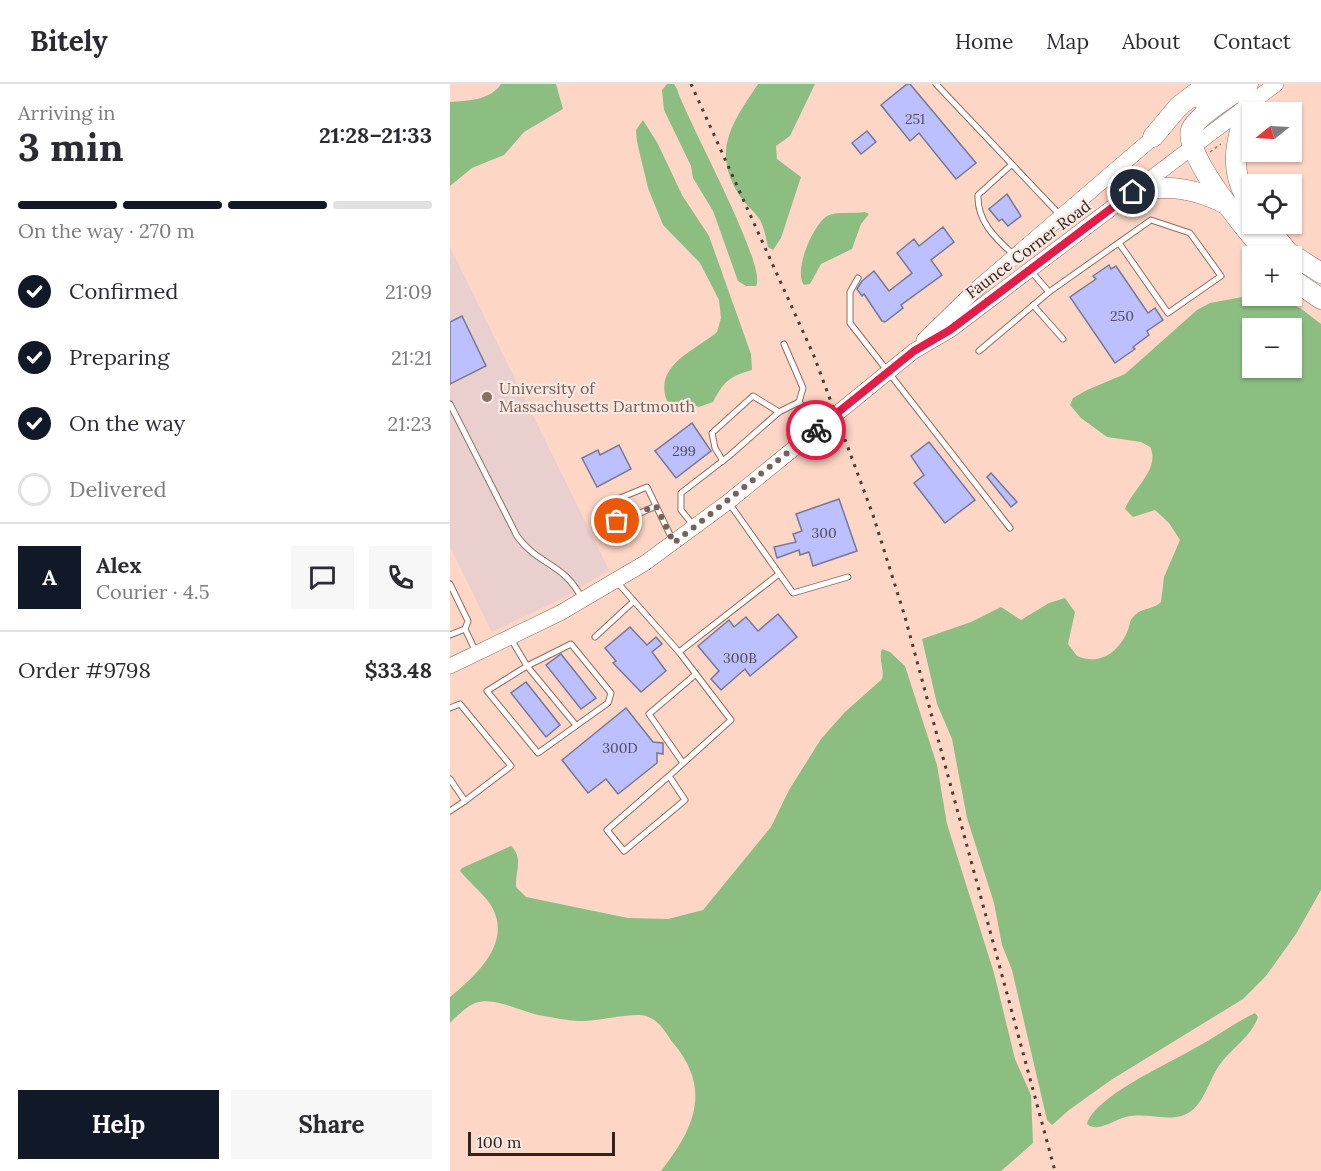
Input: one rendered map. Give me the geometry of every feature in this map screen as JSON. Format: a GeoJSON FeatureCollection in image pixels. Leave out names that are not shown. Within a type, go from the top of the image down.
{"type":"FeatureCollection","features":[{"type":"Feature","properties":{"kind":"highway"},"geometry":{"type":"LineString","coordinates":[[1153,137],[1179,106],[1208,84]]}},
{"type":"Feature","properties":{"kind":"highway"},"geometry":{"type":"LineString","coordinates":[[1248,94],[1195,123],[1189,136],[1199,150],[1198,161],[1229,206],[1261,246]]}},
{"type":"Feature","properties":{"kind":"highway"},"geometry":{"type":"LineString","coordinates":[[1242,190],[1234,163],[1236,140],[1248,94]]}},
{"type":"Feature","properties":{"kind":"highway"},"geometry":{"type":"LineString","coordinates":[[1133,192],[1164,187],[1182,187],[1201,192],[1229,206]]}},
{"type":"Feature","properties":{"kind":"highway"},"geometry":{"type":"LineString","coordinates":[[1273,234],[1288,252],[1321,273]]}},
{"type":"Feature","properties":{"kind":"highway"},"geometry":{"type":"LineString","coordinates":[[1302,286],[1321,299]]}},
{"type":"Feature","properties":{"kind":"main road","name":"Faunce Corner Road"},"geometry":{"type":"LineString","coordinates":[[450,666],[583,600],[674,543],[889,372],[914,351],[942,321],[1061,216],[1153,137],[1223,84]]}},
{"type":"Feature","properties":{"kind":"main road"},"geometry":{"type":"LineString","coordinates":[[1248,94],[1276,84]]}},
{"type":"Feature","properties":{"kind":"main road","name":"Faunce Corner Road"},"geometry":{"type":"LineString","coordinates":[[914,351],[950,330],[1133,192],[1199,150]]}},
{"type":"Feature","properties":{"kind":"main road"},"geometry":{"type":"LineString","coordinates":[[1015,256],[1030,269]]}},
{"type":"Feature","properties":{"kind":"lane"},"geometry":{"type":"LineString","coordinates":[[936,84],[1010,166],[1061,216]]}},
{"type":"Feature","properties":{"kind":"lane"},"geometry":{"type":"LineString","coordinates":[[1010,166],[978,195],[978,211],[994,236],[1015,256]]}},
{"type":"Feature","properties":{"kind":"lane"},"geometry":{"type":"LineString","coordinates":[[979,351],[1049,291],[1151,220],[1190,233],[1221,276],[1168,313],[1119,243]]}},
{"type":"Feature","properties":{"kind":"lane"},"geometry":{"type":"LineString","coordinates":[[1030,269],[1049,291]]}},
{"type":"Feature","properties":{"kind":"lane"},"geometry":{"type":"LineString","coordinates":[[858,278],[850,292],[849,320],[1010,528]]}},
{"type":"Feature","properties":{"kind":"lane"},"geometry":{"type":"LineString","coordinates":[[1034,305],[1063,339]]}},
{"type":"Feature","properties":{"kind":"lane"},"geometry":{"type":"LineString","coordinates":[[695,527],[681,510],[681,493],[723,461],[779,412],[799,402],[803,388],[784,344]]}},
{"type":"Feature","properties":{"kind":"lane"},"geometry":{"type":"LineString","coordinates":[[723,461],[715,448],[712,433],[753,396],[779,412]]}},
{"type":"Feature","properties":{"kind":"lane"},"geometry":{"type":"LineString","coordinates":[[799,402],[819,428]]}},
{"type":"Feature","properties":{"kind":"lane"},"geometry":{"type":"LineString","coordinates":[[450,404],[517,536],[531,553],[570,578],[583,600]]}},
{"type":"Feature","properties":{"kind":"lane"},"geometry":{"type":"LineString","coordinates":[[656,506],[620,522],[613,519],[608,504],[644,487],[651,492],[674,543]]}},
{"type":"Feature","properties":{"kind":"lane"},"geometry":{"type":"LineString","coordinates":[[728,502],[793,593],[848,577]]}},
{"type":"Feature","properties":{"kind":"lane"},"geometry":{"type":"LineString","coordinates":[[679,652],[779,574]]}},
{"type":"Feature","properties":{"kind":"lane"},"geometry":{"type":"LineString","coordinates":[[616,581],[679,652],[731,720],[607,830],[624,851],[685,800],[669,776]]}},
{"type":"Feature","properties":{"kind":"lane"},"geometry":{"type":"LineString","coordinates":[[450,584],[468,621],[465,629],[476,653]]}},
{"type":"Feature","properties":{"kind":"lane"},"geometry":{"type":"LineString","coordinates":[[595,637],[634,601]]}},
{"type":"Feature","properties":{"kind":"lane"},"geometry":{"type":"LineString","coordinates":[[450,635],[465,629]]}},
{"type":"Feature","properties":{"kind":"lane"},"geometry":{"type":"LineString","coordinates":[[510,637],[527,666],[575,724]]}},
{"type":"Feature","properties":{"kind":"lane"},"geometry":{"type":"LineString","coordinates":[[571,644],[611,693],[608,703],[584,722],[575,724],[538,753],[487,691],[527,666],[571,644]]}},
{"type":"Feature","properties":{"kind":"lane"},"geometry":{"type":"LineString","coordinates":[[683,763],[649,714],[696,674]]}},
{"type":"Feature","properties":{"kind":"lane"},"geometry":{"type":"LineString","coordinates":[[450,708],[460,704],[511,766],[450,811]]}},
{"type":"Feature","properties":{"kind":"lane"},"geometry":{"type":"LineString","coordinates":[[450,779],[465,801]]}},
{"type":"Feature","properties":{"kind":"path"},"geometry":{"type":"LineString","coordinates":[[1199,150],[1222,143]]}},
{"type":"Feature","properties":{"kind":"shaded area","name":"University of Massachusetts Dartmouth"},"geometry":{"type":"Polygon","coordinates":[[[450,247],[609,570],[563,598],[492,632],[450,547],[450,247]]]}},
{"type":"Feature","properties":{"kind":"green space"},"geometry":{"type":"Polygon","coordinates":[[[501,84],[556,84],[563,109],[524,132],[504,155],[472,168],[450,186],[450,102],[485,96],[501,84]]]}},
{"type":"Feature","properties":{"kind":"green space"},"geometry":{"type":"Polygon","coordinates":[[[667,84],[674,84],[677,89],[739,223],[756,273],[756,286],[746,286],[738,281],[713,211],[693,178],[691,166],[664,110],[662,90],[667,84]]]}},
{"type":"Feature","properties":{"kind":"green space"},"geometry":{"type":"Polygon","coordinates":[[[758,84],[815,84],[790,136],[776,146],[777,159],[801,177],[781,238],[773,250],[768,247],[760,220],[739,195],[727,164],[726,150],[734,124],[758,84]]]}},
{"type":"Feature","properties":{"kind":"green space"},"geometry":{"type":"Polygon","coordinates":[[[643,120],[658,144],[682,195],[709,236],[751,354],[752,370],[733,377],[720,389],[713,402],[699,407],[667,401],[664,388],[671,368],[688,352],[717,332],[721,318],[719,300],[700,263],[663,225],[648,188],[637,142],[636,130],[643,120]]]}},
{"type":"Feature","properties":{"kind":"green space"},"geometry":{"type":"Polygon","coordinates":[[[865,212],[869,214],[861,224],[852,249],[821,264],[810,284],[804,285],[801,278],[803,259],[811,238],[822,221],[831,214],[865,212]]]}},
{"type":"Feature","properties":{"kind":"green space"},"geometry":{"type":"Polygon","coordinates":[[[1242,297],[1242,306],[1296,306],[1321,324],[1321,890],[1296,934],[1266,976],[1243,999],[1111,1080],[1052,1125],[1047,1120],[1012,970],[1002,945],[994,903],[967,818],[952,739],[937,704],[922,639],[971,622],[1001,607],[1021,620],[1049,603],[1065,598],[1075,612],[1068,644],[1077,656],[1085,659],[1101,658],[1114,651],[1119,645],[1136,614],[1161,602],[1164,577],[1180,540],[1169,523],[1155,510],[1133,517],[1125,509],[1149,471],[1152,463],[1150,447],[1141,442],[1107,437],[1081,418],[1070,405],[1073,398],[1087,390],[1125,374],[1197,310],[1210,303],[1242,297]]]}},
{"type":"Feature","properties":{"kind":"green space"},"geometry":{"type":"Polygon","coordinates":[[[882,649],[890,652],[905,666],[937,765],[947,824],[994,973],[1015,1059],[1031,1095],[1033,1143],[1001,1171],[661,1171],[673,1155],[690,1124],[695,1093],[693,1077],[686,1061],[656,1021],[640,1015],[573,1021],[483,1001],[468,1007],[450,1023],[450,997],[482,967],[496,942],[498,929],[496,915],[488,901],[460,871],[462,868],[511,846],[518,860],[516,887],[526,897],[628,918],[668,919],[703,910],[771,827],[789,790],[821,739],[845,712],[882,679],[882,649]]]}},
{"type":"Feature","properties":{"kind":"green space"},"geometry":{"type":"Polygon","coordinates":[[[1255,1013],[1258,1017],[1255,1024],[1221,1063],[1197,1106],[1191,1111],[1170,1118],[1134,1116],[1096,1127],[1087,1124],[1093,1113],[1118,1092],[1255,1013]]]}},
{"type":"Feature","properties":{"kind":"building"},"geometry":{"type":"Polygon","coordinates":[[[910,84],[976,163],[956,179],[919,133],[910,141],[881,105],[910,84]]]}},
{"type":"Feature","properties":{"kind":"building"},"geometry":{"type":"Polygon","coordinates":[[[867,131],[876,142],[861,154],[852,143],[867,131]]]}},
{"type":"Feature","properties":{"kind":"building"},"geometry":{"type":"Polygon","coordinates":[[[1007,194],[1021,216],[1008,226],[1002,219],[999,221],[989,209],[1007,194]]]}},
{"type":"Feature","properties":{"kind":"building"},"geometry":{"type":"Polygon","coordinates":[[[943,227],[954,242],[931,260],[942,275],[901,305],[903,308],[885,322],[882,321],[864,294],[862,296],[857,289],[862,281],[874,271],[889,291],[912,273],[897,253],[914,239],[919,246],[943,227]]]}},
{"type":"Feature","properties":{"kind":"building"},"geometry":{"type":"Polygon","coordinates":[[[1109,265],[1111,269],[1116,266],[1148,313],[1155,308],[1163,320],[1147,331],[1149,335],[1133,347],[1135,349],[1115,363],[1070,297],[1096,279],[1093,276],[1109,265]]]}},
{"type":"Feature","properties":{"kind":"building"},"geometry":{"type":"Polygon","coordinates":[[[462,316],[486,366],[450,384],[450,322],[462,316]]]}},
{"type":"Feature","properties":{"kind":"building"},"geometry":{"type":"Polygon","coordinates":[[[692,423],[711,451],[676,478],[655,451],[692,423]]]}},
{"type":"Feature","properties":{"kind":"building"},"geometry":{"type":"Polygon","coordinates":[[[929,442],[975,500],[945,523],[914,483],[924,475],[911,456],[929,442]]]}},
{"type":"Feature","properties":{"kind":"building"},"geometry":{"type":"Polygon","coordinates":[[[619,445],[631,469],[597,487],[582,458],[598,450],[600,455],[619,445]]]}},
{"type":"Feature","properties":{"kind":"building"},"geometry":{"type":"Polygon","coordinates":[[[991,473],[1017,502],[1011,507],[987,477],[991,473]]]}},
{"type":"Feature","properties":{"kind":"building"},"geometry":{"type":"Polygon","coordinates":[[[839,499],[857,551],[813,566],[809,552],[800,555],[799,550],[777,558],[774,547],[796,542],[793,534],[802,531],[796,514],[839,499]]]}},
{"type":"Feature","properties":{"kind":"building"},"geometry":{"type":"Polygon","coordinates":[[[778,614],[797,637],[750,676],[745,669],[721,690],[711,679],[719,671],[698,646],[729,620],[734,627],[746,617],[758,631],[778,614]]]}},
{"type":"Feature","properties":{"kind":"building"},"geometry":{"type":"Polygon","coordinates":[[[630,627],[647,645],[656,637],[662,644],[652,652],[666,671],[641,692],[613,663],[616,661],[605,648],[630,627]]]}},
{"type":"Feature","properties":{"kind":"building"},"geometry":{"type":"Polygon","coordinates":[[[561,654],[596,698],[581,709],[546,665],[561,654]]]}},
{"type":"Feature","properties":{"kind":"building"},"geometry":{"type":"Polygon","coordinates":[[[526,682],[560,725],[546,737],[511,693],[526,682]]]}},
{"type":"Feature","properties":{"kind":"building"},"geometry":{"type":"Polygon","coordinates":[[[626,708],[653,742],[663,743],[663,754],[657,753],[657,763],[618,794],[606,779],[588,793],[562,760],[626,708]]]}},
{"type":"Feature","properties":{"kind":"railway"},"geometry":{"type":"LineString","coordinates":[[691,84],[814,356],[873,515],[905,617],[1055,1171]]}},
{"type":"Feature","properties":{"kind":"way so far"},"geometry":{"type":"LineString","coordinates":[[617,521],[620,522],[656,506],[674,543],[816,430]]}},
{"type":"Feature","properties":{"kind":"place","name":"University of Massachusetts Dartmouth"},"geometry":{"type":"Point","coordinates":[487,397]}},
{"type":"Feature","properties":{"kind":"route"},"geometry":{"type":"LineString","coordinates":[[816,430],[914,351],[950,330],[1133,192]]}}]}
